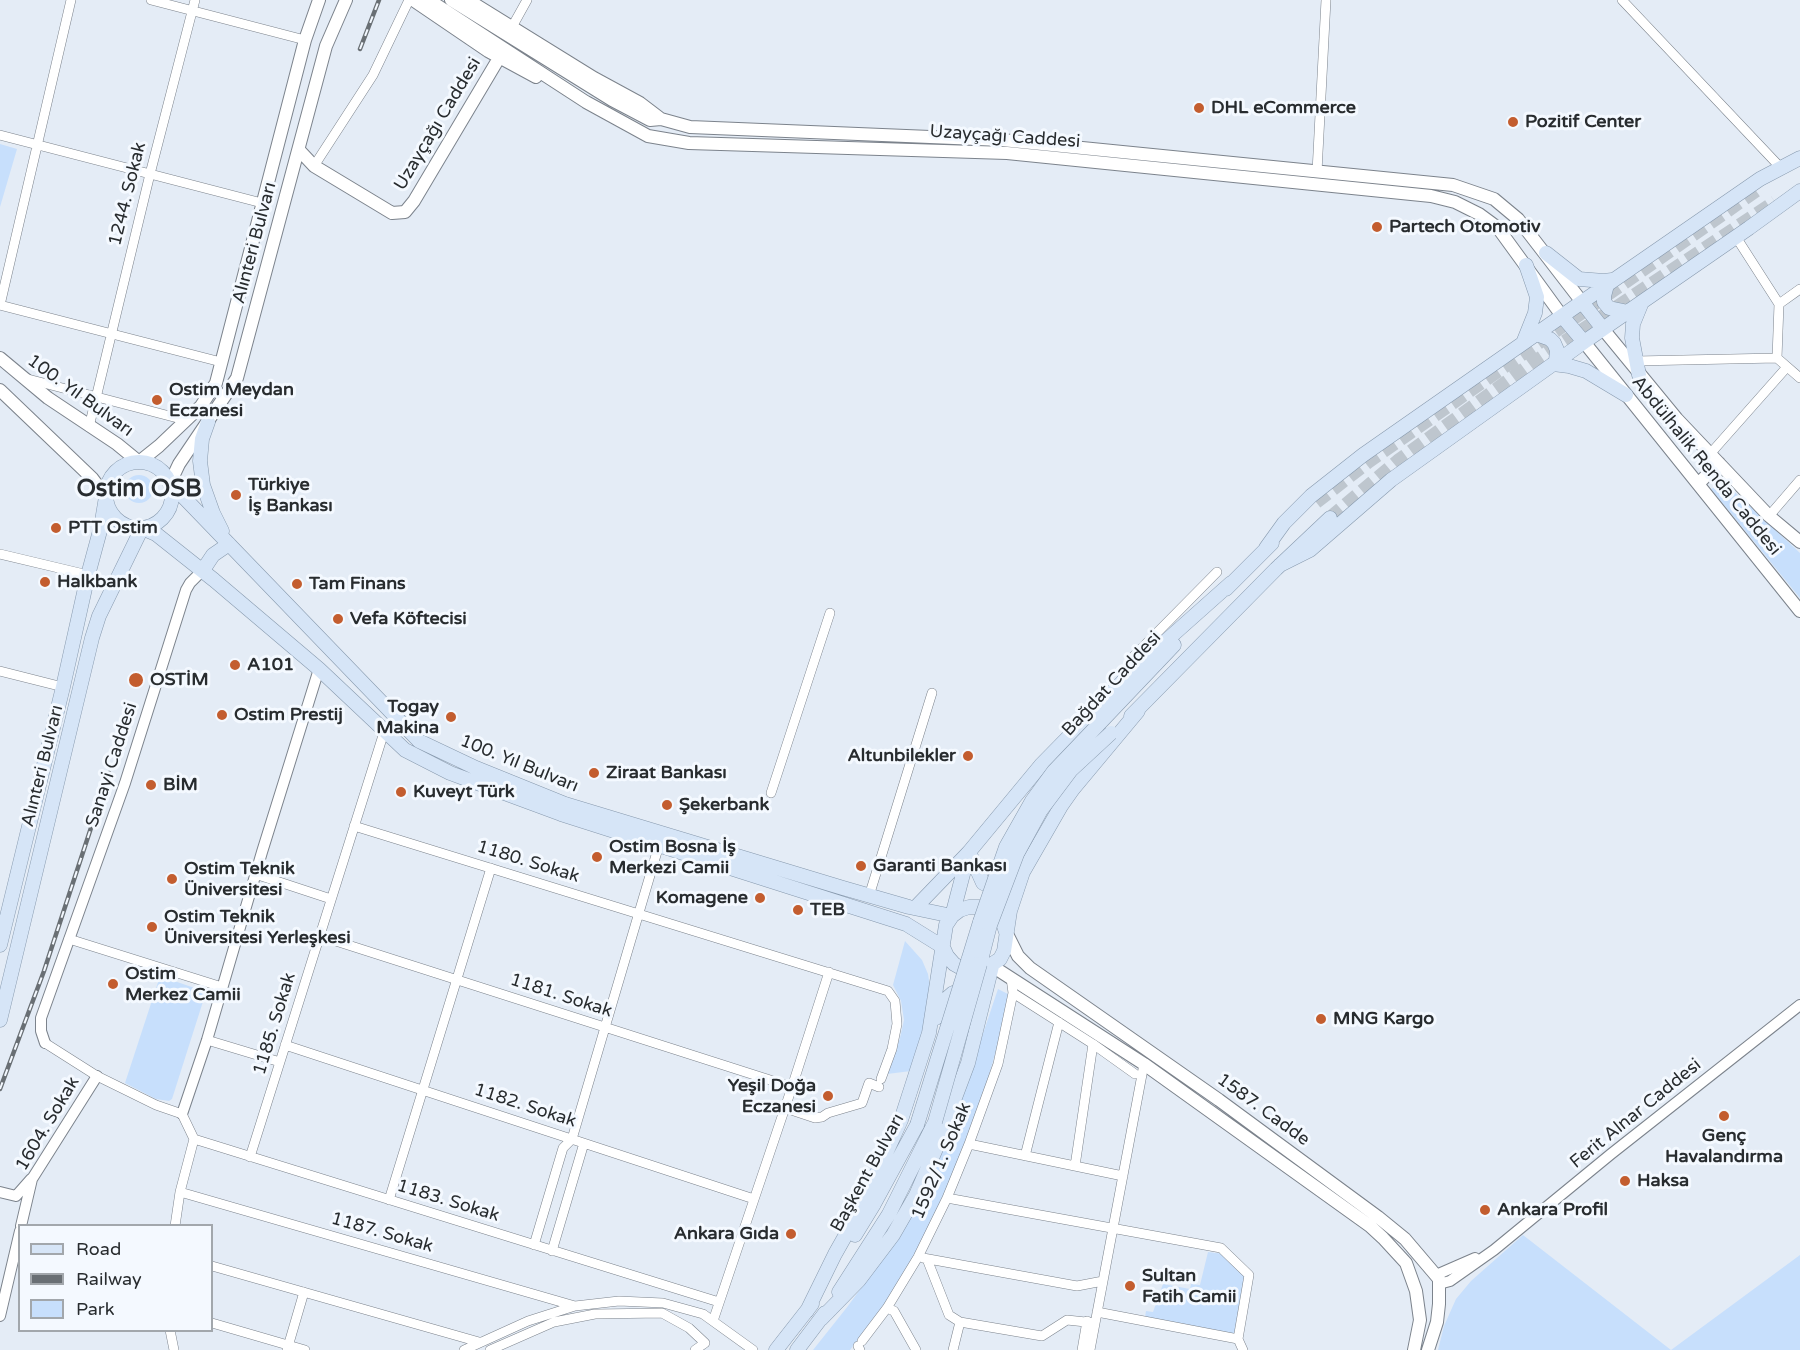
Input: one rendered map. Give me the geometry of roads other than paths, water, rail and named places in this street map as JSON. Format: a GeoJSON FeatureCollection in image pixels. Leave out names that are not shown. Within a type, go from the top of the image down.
{"type":"FeatureCollection","features":[{"type":"Feature","properties":{"kind":"main road","name":"Alınteri Bulvarı"},"geometry":{"type":"LineString","coordinates":[[139,462],[201,406],[216,383],[305,40],[319,0]]}},
{"type":"Feature","properties":{"kind":"main road","name":"Alınteri Bulvarı"},"geometry":{"type":"LineString","coordinates":[[170,483],[179,464],[237,378],[326,46],[346,0]]}},
{"type":"Feature","properties":{"kind":"main road"},"geometry":{"type":"LineString","coordinates":[[411,0],[499,57],[586,102]]}},
{"type":"Feature","properties":{"kind":"main road","name":"Uzayçağı Caddesi"},"geometry":{"type":"LineString","coordinates":[[429,0],[586,102],[648,136],[689,143],[1007,153],[1431,196],[1455,202],[1479,213],[1498,228],[1562,316]]}},
{"type":"Feature","properties":{"kind":"main road","name":"Uzayçağı Caddesi"},"geometry":{"type":"LineString","coordinates":[[452,0],[612,100],[650,120],[661,119],[690,127],[1002,140],[1454,185],[1494,199],[1518,219],[1582,302]]}},
{"type":"Feature","properties":{"kind":"main road"},"geometry":{"type":"LineString","coordinates":[[468,0],[594,78],[640,103],[661,119]]}},
{"type":"Feature","properties":{"kind":"main road","name":"Uzayçağı Caddesi"},"geometry":{"type":"LineString","coordinates":[[299,150],[314,166],[392,213],[405,213],[499,57]]}},
{"type":"Feature","properties":{"kind":"main road"},"geometry":{"type":"LineString","coordinates":[[1266,548],[1284,523],[1322,487],[1363,455],[1760,179],[1800,160]]}},
{"type":"Feature","properties":{"kind":"main road"},"geometry":{"type":"LineString","coordinates":[[1761,187],[1800,160]]}},
{"type":"Feature","properties":{"kind":"main road","name":"Uzayçağı Caddesi"},"geometry":{"type":"LineString","coordinates":[[294,165],[314,166]]}},
{"type":"Feature","properties":{"kind":"main road"},"geometry":{"type":"LineString","coordinates":[[1774,202],[1800,184]]}},
{"type":"Feature","properties":{"kind":"main road"},"geometry":{"type":"LineString","coordinates":[[1280,565],[1310,550],[1391,480],[1554,363],[1736,237],[1797,198]]}},
{"type":"Feature","properties":{"kind":"main road"},"geometry":{"type":"LineString","coordinates":[[1546,253],[1579,279],[1612,282]]}},
{"type":"Feature","properties":{"kind":"main road"},"geometry":{"type":"LineString","coordinates":[[1522,344],[1535,313],[1537,297],[1526,265]]}},
{"type":"Feature","properties":{"kind":"main road"},"geometry":{"type":"LineString","coordinates":[[1546,292],[1561,294],[1565,288],[1564,278]]}},
{"type":"Feature","properties":{"kind":"main road"},"geometry":{"type":"LineString","coordinates":[[1612,282],[1604,296],[1604,302],[1609,308],[1628,312]]}},
{"type":"Feature","properties":{"kind":"main road"},"geometry":{"type":"LineString","coordinates":[[1582,302],[1603,329]]}},
{"type":"Feature","properties":{"kind":"main road"},"geometry":{"type":"LineString","coordinates":[[1637,368],[1632,338],[1633,324],[1642,302]]}},
{"type":"Feature","properties":{"kind":"main road"},"geometry":{"type":"LineString","coordinates":[[1562,316],[1584,342]]}},
{"type":"Feature","properties":{"kind":"main road","name":"Abdülhalik Renda Caddesi"},"geometry":{"type":"LineString","coordinates":[[1603,329],[1677,419],[1769,516],[1800,542]]}},
{"type":"Feature","properties":{"kind":"main road"},"geometry":{"type":"LineString","coordinates":[[1536,334],[1551,339],[1554,343],[1557,350],[1554,363]]}},
{"type":"Feature","properties":{"kind":"main road","name":"Abdülhalik Renda Caddesi"},"geometry":{"type":"LineString","coordinates":[[1584,342],[1800,611]]}},
{"type":"Feature","properties":{"kind":"main road","name":"100. Yıl Bulvarı"},"geometry":{"type":"LineString","coordinates":[[0,358],[89,427],[117,444],[139,462]]}},
{"type":"Feature","properties":{"kind":"main road"},"geometry":{"type":"LineString","coordinates":[[1554,363],[1586,371],[1626,395]]}},
{"type":"Feature","properties":{"kind":"main road"},"geometry":{"type":"LineString","coordinates":[[0,390],[92,478],[106,497]]}},
{"type":"Feature","properties":{"kind":"main road"},"geometry":{"type":"LineString","coordinates":[[203,570],[213,555],[229,544],[202,485],[200,461],[202,439],[208,422]]}},
{"type":"Feature","properties":{"kind":"main road"},"geometry":{"type":"LineString","coordinates":[[139,462],[158,467],[165,474],[173,492],[168,511],[154,525],[134,528],[124,525],[115,518],[106,497],[107,487],[119,469],[139,462]]}},
{"type":"Feature","properties":{"kind":"main road"},"geometry":{"type":"LineString","coordinates":[[1698,484],[1719,463]]}},
{"type":"Feature","properties":{"kind":"main road","name":"100. Yıl Bulvarı"},"geometry":{"type":"LineString","coordinates":[[170,483],[419,741],[477,768],[565,804],[869,896],[952,916]]}},
{"type":"Feature","properties":{"kind":"main road","name":"Alınteri Bulvarı"},"geometry":{"type":"LineString","coordinates":[[0,945],[101,527],[106,497]]}},
{"type":"Feature","properties":{"kind":"main road","name":"Bağdat Caddesi"},"geometry":{"type":"LineString","coordinates":[[985,923],[1006,847],[1032,801],[1054,771],[1231,583],[1316,502]]}},
{"type":"Feature","properties":{"kind":"main road","name":"Bağdat Caddesi"},"geometry":{"type":"LineString","coordinates":[[985,923],[1017,854],[1041,810],[1071,770],[1111,732],[1138,711],[1280,565],[1330,518]]}},
{"type":"Feature","properties":{"kind":"main road","name":"Alınteri Bulvarı"},"geometry":{"type":"LineString","coordinates":[[1,1012],[92,638],[99,616],[142,528]]}},
{"type":"Feature","properties":{"kind":"main road","name":"100. Yıl Bulvarı"},"geometry":{"type":"LineString","coordinates":[[142,528],[156,534],[203,570],[319,669],[405,750],[450,773],[561,814],[906,924],[943,947],[954,964],[963,969],[983,970],[980,964]]}},
{"type":"Feature","properties":{"kind":"main road"},"geometry":{"type":"LineString","coordinates":[[906,924],[914,921],[917,916],[915,908],[969,852],[1041,765],[1140,664],[1231,583]]}},
{"type":"Feature","properties":{"kind":"main road"},"geometry":{"type":"LineString","coordinates":[[980,964],[1004,951],[1010,911],[1022,877],[1061,806],[1138,711]]}},
{"type":"Feature","properties":{"kind":"main road"},"geometry":{"type":"LineString","coordinates":[[969,852],[983,883],[999,890],[1014,884],[1022,877]]}},
{"type":"Feature","properties":{"kind":"main road"},"geometry":{"type":"LineString","coordinates":[[929,1033],[943,936],[952,916],[969,852]]}},
{"type":"Feature","properties":{"kind":"main road"},"geometry":{"type":"LineString","coordinates":[[952,916],[969,907],[979,907],[996,915],[1003,923],[1006,932]]}},
{"type":"Feature","properties":{"kind":"main road"},"geometry":{"type":"LineString","coordinates":[[821,1319],[860,1280],[893,1235],[916,1195],[935,1151],[968,1064],[981,1011],[980,964],[985,923]]}},
{"type":"Feature","properties":{"kind":"main road","name":"1587. Cadde"},"geometry":{"type":"LineString","coordinates":[[1006,932],[1018,956],[1030,968],[1219,1100],[1378,1217],[1405,1239],[1437,1279]]}},
{"type":"Feature","properties":{"kind":"main road","name":"1587. Cadde"},"geometry":{"type":"LineString","coordinates":[[980,964],[1011,978],[1144,1064],[1370,1226],[1406,1263],[1415,1289],[1420,1320],[1414,1350]]}},
{"type":"Feature","properties":{"kind":"main road","name":"Başkent Bulvarı"},"geometry":{"type":"LineString","coordinates":[[797,1350],[821,1319],[889,1214],[935,1122],[980,964]]}},
{"type":"Feature","properties":{"kind":"main road","name":"Başkent Bulvarı"},"geometry":{"type":"LineString","coordinates":[[776,1350],[807,1311],[874,1204],[917,1125],[980,964]]}},
{"type":"Feature","properties":{"kind":"main road"},"geometry":{"type":"LineString","coordinates":[[807,1311],[861,1208],[901,1120],[929,1033],[945,1000],[953,993],[967,989],[977,997],[981,1011]]}},
{"type":"Feature","properties":{"kind":"main road"},"geometry":{"type":"LineString","coordinates":[[1420,1272],[1437,1279],[1432,1295],[1423,1296],[1415,1289],[1415,1279],[1420,1272]]}},
{"type":"Feature","properties":{"kind":"main road"},"geometry":{"type":"LineString","coordinates":[[1428,1350],[1437,1322],[1437,1279]]}},
{"type":"Feature","properties":{"kind":"street"},"geometry":{"type":"LineString","coordinates":[[71,0],[0,305],[221,362]]}},
{"type":"Feature","properties":{"kind":"street"},"geometry":{"type":"LineString","coordinates":[[151,0],[305,40]]}},
{"type":"Feature","properties":{"kind":"street","name":"1244. Sokak"},"geometry":{"type":"LineString","coordinates":[[89,427],[195,0]]}},
{"type":"Feature","properties":{"kind":"street"},"geometry":{"type":"LineString","coordinates":[[314,166],[373,75],[411,0]]}},
{"type":"Feature","properties":{"kind":"street"},"geometry":{"type":"LineString","coordinates":[[512,27],[527,0]]}},
{"type":"Feature","properties":{"kind":"street"},"geometry":{"type":"LineString","coordinates":[[1317,172],[1326,0]]}},
{"type":"Feature","properties":{"kind":"street"},"geometry":{"type":"LineString","coordinates":[[1622,0],[1781,168]]}},
{"type":"Feature","properties":{"kind":"street"},"geometry":{"type":"LineString","coordinates":[[0,135],[262,203]]}},
{"type":"Feature","properties":{"kind":"street"},"geometry":{"type":"LineString","coordinates":[[1736,237],[1779,304],[1777,358]]}},
{"type":"Feature","properties":{"kind":"street"},"geometry":{"type":"LineString","coordinates":[[1779,304],[1800,289]]}},
{"type":"Feature","properties":{"kind":"street"},"geometry":{"type":"LineString","coordinates":[[1637,368],[1777,358],[1800,378]]}},
{"type":"Feature","properties":{"kind":"street"},"geometry":{"type":"LineString","coordinates":[[1710,453],[1787,367]]}},
{"type":"Feature","properties":{"kind":"street"},"geometry":{"type":"LineString","coordinates":[[24,378],[185,420]]}},
{"type":"Feature","properties":{"kind":"street"},"geometry":{"type":"LineString","coordinates":[[1769,516],[1800,480]]}},
{"type":"Feature","properties":{"kind":"street"},"geometry":{"type":"LineString","coordinates":[[0,554],[88,575]]}},
{"type":"Feature","properties":{"kind":"street","name":"Sanayi Caddesi"},"geometry":{"type":"LineString","coordinates":[[45,1043],[41,1031],[41,1018],[125,783],[186,590],[189,583],[203,570]]}},
{"type":"Feature","properties":{"kind":"street"},"geometry":{"type":"LineString","coordinates":[[1133,657],[1217,572]]}},
{"type":"Feature","properties":{"kind":"street"},"geometry":{"type":"LineString","coordinates":[[771,793],[830,613]]}},
{"type":"Feature","properties":{"kind":"street"},"geometry":{"type":"LineString","coordinates":[[175,1224],[180,1192],[194,1139],[182,1114],[207,1040],[255,874],[319,669]]}},
{"type":"Feature","properties":{"kind":"street"},"geometry":{"type":"LineString","coordinates":[[0,672],[63,687]]}},
{"type":"Feature","properties":{"kind":"street"},"geometry":{"type":"LineString","coordinates":[[869,896],[932,693]]}},
{"type":"Feature","properties":{"kind":"street","name":"1185. Sokak"},"geometry":{"type":"LineString","coordinates":[[250,1157],[385,729]]}},
{"type":"Feature","properties":{"kind":"street","name":"1180. Sokak"},"geometry":{"type":"LineString","coordinates":[[354,826],[888,991],[895,1001],[897,1024],[892,1049],[880,1083],[869,1083],[862,1103],[828,1113],[822,1118],[815,1118],[785,1108]]}},
{"type":"Feature","properties":{"kind":"street"},"geometry":{"type":"LineString","coordinates":[[534,1245],[563,1148],[572,1138],[659,845]]}},
{"type":"Feature","properties":{"kind":"street"},"geometry":{"type":"LineString","coordinates":[[389,1200],[490,868]]}},
{"type":"Feature","properties":{"kind":"street"},"geometry":{"type":"LineString","coordinates":[[255,874],[331,899]]}},
{"type":"Feature","properties":{"kind":"street","name":"1181. Sokak"},"geometry":{"type":"LineString","coordinates":[[320,936],[792,1088]]}},
{"type":"Feature","properties":{"kind":"street"},"geometry":{"type":"LineString","coordinates":[[69,939],[222,987]]}},
{"type":"Feature","properties":{"kind":"street"},"geometry":{"type":"LineString","coordinates":[[713,1321],[829,972]]}},
{"type":"Feature","properties":{"kind":"street","name":"1592/1. Sokak"},"geometry":{"type":"LineString","coordinates":[[860,1346],[922,1258],[947,1198],[998,1064],[1013,993],[1011,978]]}},
{"type":"Feature","properties":{"kind":"street"},"geometry":{"type":"LineString","coordinates":[[1013,993],[1135,1074]]}},
{"type":"Feature","properties":{"kind":"street","name":"Ferit Alnar Caddesi"},"geometry":{"type":"LineString","coordinates":[[1437,1279],[1450,1281],[1494,1250],[1611,1154],[1800,1005]]}},
{"type":"Feature","properties":{"kind":"street"},"geometry":{"type":"LineString","coordinates":[[1025,1156],[1059,1022]]}},
{"type":"Feature","properties":{"kind":"street"},"geometry":{"type":"LineString","coordinates":[[207,1040],[280,1062]]}},
{"type":"Feature","properties":{"kind":"street"},"geometry":{"type":"LineString","coordinates":[[45,1043],[97,1076],[156,1105],[182,1114]]}},
{"type":"Feature","properties":{"kind":"street"},"geometry":{"type":"LineString","coordinates":[[1075,1166],[1092,1044]]}},
{"type":"Feature","properties":{"kind":"street","name":"1182. Sokak"},"geometry":{"type":"LineString","coordinates":[[285,1045],[754,1199]]}},
{"type":"Feature","properties":{"kind":"street"},"geometry":{"type":"LineString","coordinates":[[1082,1350],[1091,1322],[1097,1312],[1144,1064]]}},
{"type":"Feature","properties":{"kind":"street","name":"1604. Sokak"},"geometry":{"type":"LineString","coordinates":[[21,1224],[32,1179],[97,1076]]}},
{"type":"Feature","properties":{"kind":"street","name":"1183. Sokak"},"geometry":{"type":"LineString","coordinates":[[194,1139],[718,1302]]}},
{"type":"Feature","properties":{"kind":"street"},"geometry":{"type":"LineString","coordinates":[[552,1251],[584,1143]]}},
{"type":"Feature","properties":{"kind":"street"},"geometry":{"type":"LineString","coordinates":[[969,1144],[1123,1176]]}},
{"type":"Feature","properties":{"kind":"street"},"geometry":{"type":"LineString","coordinates":[[0,1192],[16,1196],[32,1179]]}},
{"type":"Feature","properties":{"kind":"street","name":"1187. Sokak"},"geometry":{"type":"LineString","coordinates":[[180,1192],[575,1306]]}},
{"type":"Feature","properties":{"kind":"street"},"geometry":{"type":"LineString","coordinates":[[947,1198],[1221,1248],[1249,1275],[1238,1340],[1243,1350]]}},
{"type":"Feature","properties":{"kind":"street"},"geometry":{"type":"LineString","coordinates":[[0,1316],[18,1240]]}},
{"type":"Feature","properties":{"kind":"street"},"geometry":{"type":"LineString","coordinates":[[922,1258],[1077,1286],[1103,1281]]}},
{"type":"Feature","properties":{"kind":"street"},"geometry":{"type":"LineString","coordinates":[[922,1258],[949,1316],[960,1322],[1042,1336],[1067,1320],[1091,1322]]}},
{"type":"Feature","properties":{"kind":"street"},"geometry":{"type":"LineString","coordinates":[[213,1266],[479,1341]]}},
{"type":"Feature","properties":{"kind":"street"},"geometry":{"type":"LineString","coordinates":[[287,1348],[304,1292]]}},
{"type":"Feature","properties":{"kind":"street"},"geometry":{"type":"LineString","coordinates":[[464,1350],[479,1341],[528,1321],[575,1306],[619,1301],[663,1302],[703,1314],[753,1350]]}},
{"type":"Feature","properties":{"kind":"street"},"geometry":{"type":"LineString","coordinates":[[887,1308],[894,1311],[916,1350]]}},
{"type":"Feature","properties":{"kind":"street"},"geometry":{"type":"LineString","coordinates":[[1097,1312],[1238,1340]]}},
{"type":"Feature","properties":{"kind":"street"},"geometry":{"type":"LineString","coordinates":[[490,1350],[554,1322],[595,1314],[662,1313],[689,1328],[705,1343],[695,1350]]}},
{"type":"Feature","properties":{"kind":"street"},"geometry":{"type":"LineString","coordinates":[[953,1350],[960,1322]]}},
{"type":"Feature","properties":{"kind":"street"},"geometry":{"type":"LineString","coordinates":[[1090,1350],[1091,1322]]}},
{"type":"Feature","properties":{"kind":"street"},"geometry":{"type":"LineString","coordinates":[[213,1323],[287,1348],[305,1350]]}},
{"type":"Feature","properties":{"kind":"street"},"geometry":{"type":"LineString","coordinates":[[170,1332],[174,1350]]}},
{"type":"Feature","properties":{"kind":"tunnel"},"geometry":{"type":"LineString","coordinates":[[1316,502],[1369,461],[1761,187]]}},
{"type":"Feature","properties":{"kind":"tunnel"},"geometry":{"type":"LineString","coordinates":[[1330,518],[1398,461],[1533,363],[1775,202]]}},
{"type":"Feature","properties":{"kind":"railway"},"geometry":{"type":"LineString","coordinates":[[360,49],[379,0]]}},
{"type":"Feature","properties":{"kind":"railway"},"geometry":{"type":"LineString","coordinates":[[0,1089],[44,971],[109,773]]}},
{"type":"Feature","properties":{"kind":"place","name":"DHL eCommerce"},"geometry":{"type":"Point","coordinates":[1199,108]}},
{"type":"Feature","properties":{"kind":"place","name":"Pozitif Center"},"geometry":{"type":"Point","coordinates":[1513,122]}},
{"type":"Feature","properties":{"kind":"place","name":"Partech Otomotiv"},"geometry":{"type":"Point","coordinates":[1377,227]}},
{"type":"Feature","properties":{"kind":"place","name":"Ostim Meydan Eczanesi"},"geometry":{"type":"Point","coordinates":[157,400]}},
{"type":"Feature","properties":{"kind":"place","name":"Türkiye İş Bankası"},"geometry":{"type":"Point","coordinates":[236,495]}},
{"type":"Feature","properties":{"kind":"place","name":"PTT Ostim"},"geometry":{"type":"Point","coordinates":[56,528]}},
{"type":"Feature","properties":{"kind":"place","name":"Halkbank"},"geometry":{"type":"Point","coordinates":[45,582]}},
{"type":"Feature","properties":{"kind":"place","name":"Tam Finans"},"geometry":{"type":"Point","coordinates":[297,584]}},
{"type":"Feature","properties":{"kind":"place","name":"Vefa Köftecisi"},"geometry":{"type":"Point","coordinates":[338,619]}},
{"type":"Feature","properties":{"kind":"place","name":"A101"},"geometry":{"type":"Point","coordinates":[235,665]}},
{"type":"Feature","properties":{"kind":"place","name":"OSTİM"},"geometry":{"type":"Point","coordinates":[136,680]}},
{"type":"Feature","properties":{"kind":"place","name":"Ostim Prestij"},"geometry":{"type":"Point","coordinates":[222,715]}},
{"type":"Feature","properties":{"kind":"place","name":"Togay Makina"},"geometry":{"type":"Point","coordinates":[451,717]}},
{"type":"Feature","properties":{"kind":"place","name":"Altunbilekler"},"geometry":{"type":"Point","coordinates":[968,756]}},
{"type":"Feature","properties":{"kind":"place","name":"Ziraat Bankası"},"geometry":{"type":"Point","coordinates":[594,773]}},
{"type":"Feature","properties":{"kind":"place","name":"BİM"},"geometry":{"type":"Point","coordinates":[151,785]}},
{"type":"Feature","properties":{"kind":"place","name":"Kuveyt Türk"},"geometry":{"type":"Point","coordinates":[401,792]}},
{"type":"Feature","properties":{"kind":"place","name":"Şekerbank"},"geometry":{"type":"Point","coordinates":[667,805]}},
{"type":"Feature","properties":{"kind":"place","name":"Ostim Bosna İş Merkezi Camii"},"geometry":{"type":"Point","coordinates":[597,857]}},
{"type":"Feature","properties":{"kind":"place","name":"Garanti Bankası"},"geometry":{"type":"Point","coordinates":[861,866]}},
{"type":"Feature","properties":{"kind":"place","name":"Ostim Teknik Üniversitesi"},"geometry":{"type":"Point","coordinates":[172,879]}},
{"type":"Feature","properties":{"kind":"place","name":"Komagene"},"geometry":{"type":"Point","coordinates":[760,898]}},
{"type":"Feature","properties":{"kind":"place","name":"TEB"},"geometry":{"type":"Point","coordinates":[798,910]}},
{"type":"Feature","properties":{"kind":"place","name":"Ostim Teknik Üniversitesi Yerleşkesi"},"geometry":{"type":"Point","coordinates":[152,927]}},
{"type":"Feature","properties":{"kind":"place","name":"Ostim Merkez Camii"},"geometry":{"type":"Point","coordinates":[113,984]}},
{"type":"Feature","properties":{"kind":"place","name":"MNG Kargo"},"geometry":{"type":"Point","coordinates":[1321,1019]}},
{"type":"Feature","properties":{"kind":"place","name":"Yeşil Doğa Eczanesi"},"geometry":{"type":"Point","coordinates":[828,1096]}},
{"type":"Feature","properties":{"kind":"place","name":"Genç Havalandırma"},"geometry":{"type":"Point","coordinates":[1724,1116]}},
{"type":"Feature","properties":{"kind":"place","name":"Haksa"},"geometry":{"type":"Point","coordinates":[1625,1181]}},
{"type":"Feature","properties":{"kind":"place","name":"Ankara Profil"},"geometry":{"type":"Point","coordinates":[1485,1210]}},
{"type":"Feature","properties":{"kind":"place","name":"Ankara Gıda"},"geometry":{"type":"Point","coordinates":[791,1234]}},
{"type":"Feature","properties":{"kind":"place","name":"Sultan Fatih Camii"},"geometry":{"type":"Point","coordinates":[1130,1286]}},
{"type":"Feature","properties":{"kind":"district","name":"Ostim OSB"},"geometry":{"type":"Point","coordinates":[139,490]}}]}
